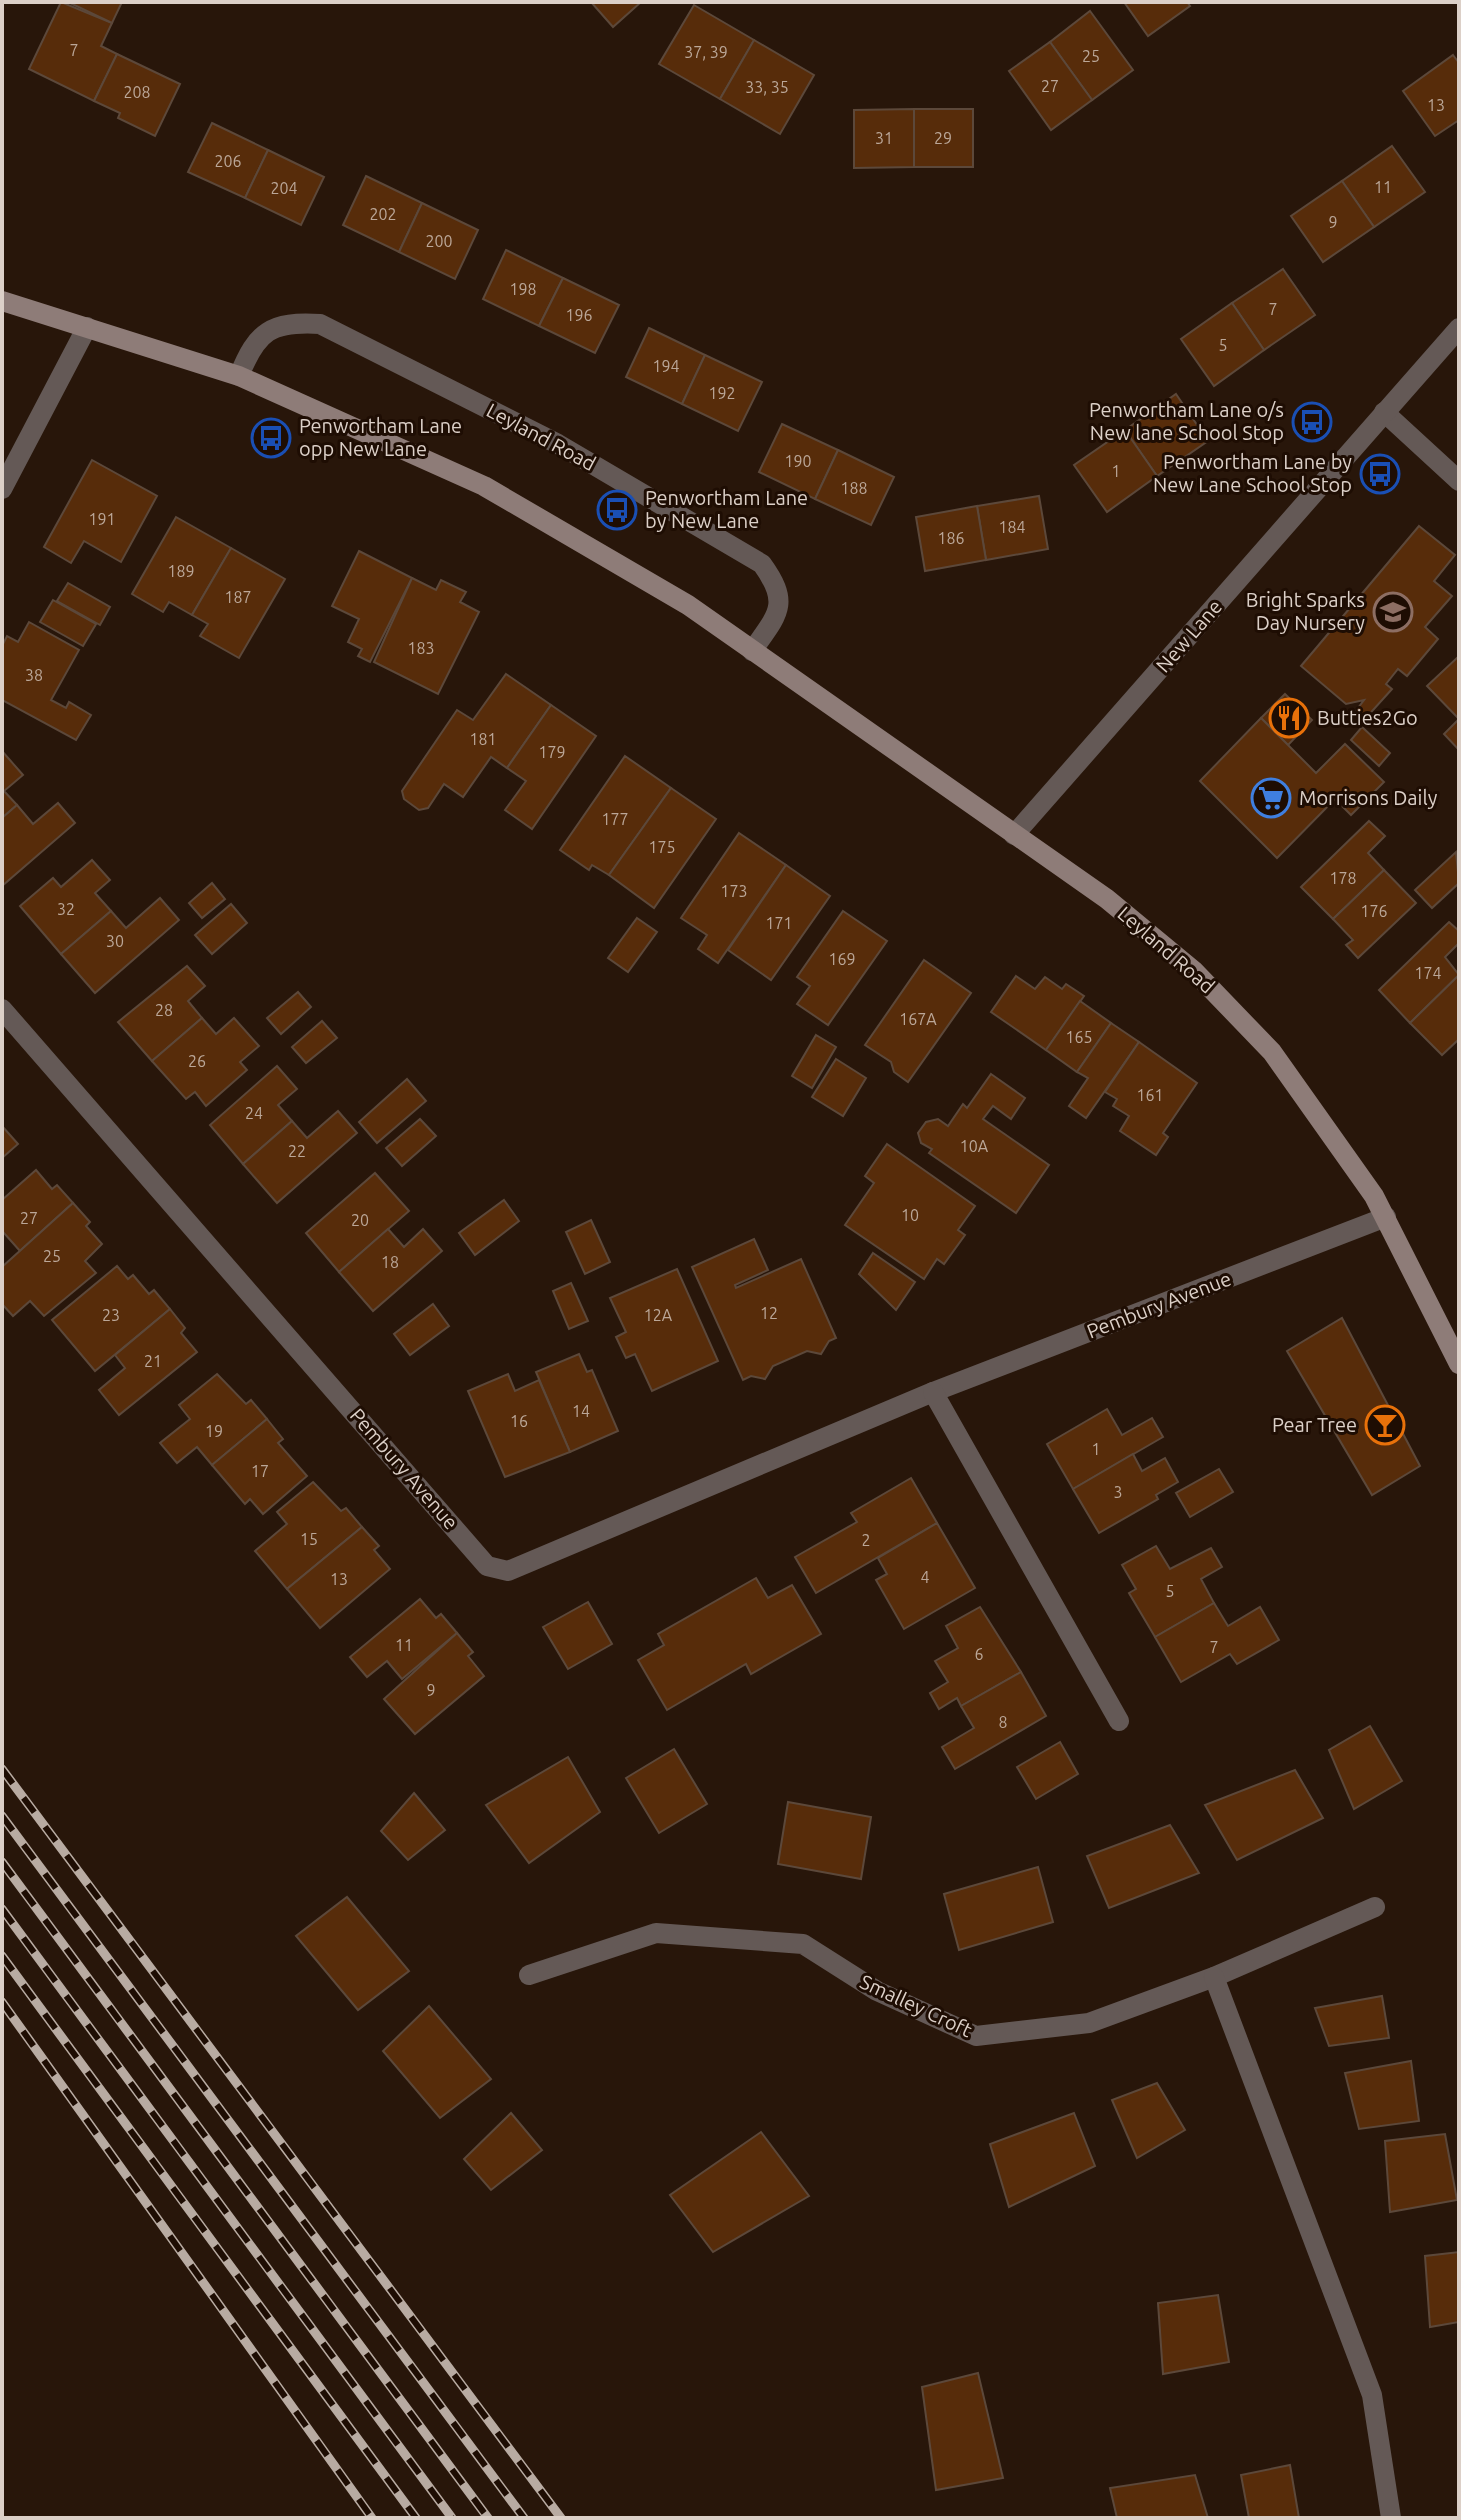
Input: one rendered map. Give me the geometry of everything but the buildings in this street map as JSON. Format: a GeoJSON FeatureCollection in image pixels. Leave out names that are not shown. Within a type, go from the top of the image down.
{"type":"FeatureCollection","features":[{"type":"Feature","properties":{"kind":"main road","name":"Leyland Road"},"geometry":{"type":"LineString","coordinates":[[2,301],[239,376],[484,486],[688,605],[1107,899],[1194,971],[1272,1052],[1336,1138],[1386,1217],[1459,1364]]}},
{"type":"Feature","properties":{"kind":"street","name":"Leyland Road"},"geometry":{"type":"LineString","coordinates":[[239,376],[250,349],[268,330],[291,322],[320,324],[558,444],[762,564],[778,586],[780,611],[752,651]]}},
{"type":"Feature","properties":{"kind":"street"},"geometry":{"type":"LineString","coordinates":[[2,489],[87,327]]}},
{"type":"Feature","properties":{"kind":"street","name":"New Lane"},"geometry":{"type":"LineString","coordinates":[[1014,835],[1459,328]]}},
{"type":"Feature","properties":{"kind":"street"},"geometry":{"type":"LineString","coordinates":[[1384,412],[1459,481]]}},
{"type":"Feature","properties":{"kind":"street","name":"Pembury Avenue"},"geometry":{"type":"LineString","coordinates":[[2,1009],[487,1566],[508,1571],[933,1392],[1386,1217]]}},
{"type":"Feature","properties":{"kind":"street"},"geometry":{"type":"LineString","coordinates":[[933,1392],[1119,1721]]}},
{"type":"Feature","properties":{"kind":"street","name":"Smalley Croft"},"geometry":{"type":"LineString","coordinates":[[529,1975],[656,1933],[803,1944],[877,1991],[976,2036],[1089,2023],[1214,1977],[1375,1907]]}},
{"type":"Feature","properties":{"kind":"street"},"geometry":{"type":"LineString","coordinates":[[1214,1977],[1372,2395],[1391,2518]]}},
{"type":"Feature","properties":{"kind":"railway"},"geometry":{"type":"LineString","coordinates":[[2,1769],[561,2518]]}},
{"type":"Feature","properties":{"kind":"railway"},"geometry":{"type":"LineString","coordinates":[[2,1816],[524,2518]]}},
{"type":"Feature","properties":{"kind":"railway"},"geometry":{"type":"LineString","coordinates":[[2,1862],[488,2518]]}},
{"type":"Feature","properties":{"kind":"railway"},"geometry":{"type":"LineString","coordinates":[[2,1909],[452,2518]]}},
{"type":"Feature","properties":{"kind":"railway"},"geometry":{"type":"LineString","coordinates":[[2,1956],[416,2518]]}},
{"type":"Feature","properties":{"kind":"railway"},"geometry":{"type":"LineString","coordinates":[[2,2002],[372,2518]]}},
{"type":"Feature","properties":{"kind":"place","name":"Penwortham Lane o/s New lane School Stop"},"geometry":{"type":"Point","coordinates":[1312,422]}},
{"type":"Feature","properties":{"kind":"place","name":"Penwortham Lane opp New Lane"},"geometry":{"type":"Point","coordinates":[271,438]}},
{"type":"Feature","properties":{"kind":"place","name":"Penwortham Lane by New Lane School Stop"},"geometry":{"type":"Point","coordinates":[1380,474]}},
{"type":"Feature","properties":{"kind":"place","name":"Penwortham Lane by New Lane"},"geometry":{"type":"Point","coordinates":[617,510]}},
{"type":"Feature","properties":{"kind":"place","name":"Bright Sparks Day Nursery"},"geometry":{"type":"Point","coordinates":[1393,612]}},
{"type":"Feature","properties":{"kind":"place","name":"Butties2Go"},"geometry":{"type":"Point","coordinates":[1289,718]}},
{"type":"Feature","properties":{"kind":"place","name":"Morrisons Daily"},"geometry":{"type":"Point","coordinates":[1271,798]}},
{"type":"Feature","properties":{"kind":"place","name":"Pear Tree"},"geometry":{"type":"Point","coordinates":[1385,1425]}}]}
